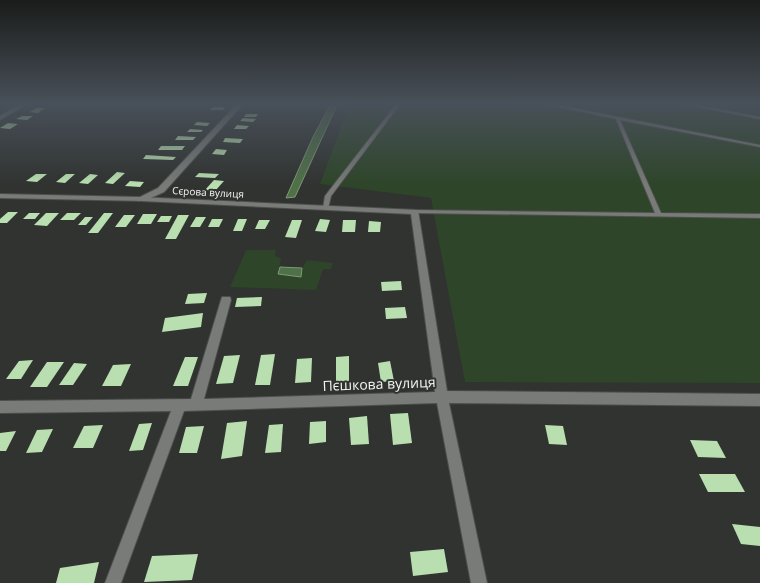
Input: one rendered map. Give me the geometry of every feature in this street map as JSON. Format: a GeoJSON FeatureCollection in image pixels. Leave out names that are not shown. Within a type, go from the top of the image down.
{"type":"FeatureCollection","features":[{"type":"Feature","properties":{"kind":"street"},"geometry":{"type":"LineString","coordinates":[[141,199],[161,190],[217,130]]}},
{"type":"Feature","properties":{"kind":"street","name":"Сєрова вулиця"},"geometry":{"type":"LineString","coordinates":[[0,196],[141,199],[415,212]]}},
{"type":"Feature","properties":{"kind":"street"},"geometry":{"type":"LineString","coordinates":[[415,212],[442,397],[479,583]]}},
{"type":"Feature","properties":{"kind":"street"},"geometry":{"type":"LineString","coordinates":[[196,404],[226,300]]}},
{"type":"Feature","properties":{"kind":"street","name":"Пєшкова вулиця"},"geometry":{"type":"LineString","coordinates":[[0,407],[180,405],[442,397],[760,400]]}},
{"type":"Feature","properties":{"kind":"street"},"geometry":{"type":"LineString","coordinates":[[113,583],[180,405]]}},
{"type":"Feature","properties":{"kind":"lane"},"geometry":{"type":"LineString","coordinates":[[326,208],[328,196],[378,130]]}},
{"type":"Feature","properties":{"kind":"lane"},"geometry":{"type":"LineString","coordinates":[[623,130],[660,215]]}},
{"type":"Feature","properties":{"kind":"lane"},"geometry":{"type":"LineString","coordinates":[[677,130],[760,146]]}},
{"type":"Feature","properties":{"kind":"lane"},"geometry":{"type":"LineString","coordinates":[[415,212],[760,216]]}},
{"type":"Feature","properties":{"kind":"shaded area"},"geometry":{"type":"Polygon","coordinates":[[[317,130],[326,130],[295,197],[286,198],[317,130]]]}},
{"type":"Feature","properties":{"kind":"shaded area"},"geometry":{"type":"Polygon","coordinates":[[[340,130],[760,130],[760,383],[465,382],[431,198],[320,184],[340,130]]]}},
{"type":"Feature","properties":{"kind":"shaded area"},"geometry":{"type":"Polygon","coordinates":[[[246,250],[276,250],[275,256],[281,258],[278,274],[300,277],[302,268],[307,260],[333,263],[331,269],[323,269],[316,290],[230,287],[246,250]]]}},
{"type":"Feature","properties":{"kind":"shaded area"},"geometry":{"type":"Polygon","coordinates":[[[280,267],[302,268],[301,277],[278,274],[280,267]]]}},
{"type":"Feature","properties":{"kind":"building"},"geometry":{"type":"Polygon","coordinates":[[[189,130],[203,130],[201,132],[187,132],[189,130]]]}},
{"type":"Feature","properties":{"kind":"building"},"geometry":{"type":"Polygon","coordinates":[[[178,136],[196,137],[193,140],[175,140],[178,136]]]}},
{"type":"Feature","properties":{"kind":"building"},"geometry":{"type":"Polygon","coordinates":[[[225,138],[243,139],[240,143],[223,142],[225,138]]]}},
{"type":"Feature","properties":{"kind":"building"},"geometry":{"type":"Polygon","coordinates":[[[161,146],[185,146],[182,150],[158,150],[161,146]]]}},
{"type":"Feature","properties":{"kind":"building"},"geometry":{"type":"Polygon","coordinates":[[[216,149],[227,150],[224,155],[212,154],[216,149]]]}},
{"type":"Feature","properties":{"kind":"building"},"geometry":{"type":"Polygon","coordinates":[[[146,155],[176,157],[173,160],[143,159],[146,155]]]}},
{"type":"Feature","properties":{"kind":"building"},"geometry":{"type":"Polygon","coordinates":[[[117,172],[125,173],[113,184],[105,183],[117,172]]]}},
{"type":"Feature","properties":{"kind":"building"},"geometry":{"type":"Polygon","coordinates":[[[199,173],[219,174],[215,178],[195,177],[199,173]]]}},
{"type":"Feature","properties":{"kind":"building"},"geometry":{"type":"Polygon","coordinates":[[[36,174],[47,174],[37,182],[26,181],[36,174]]]}},
{"type":"Feature","properties":{"kind":"building"},"geometry":{"type":"Polygon","coordinates":[[[66,174],[75,174],[65,183],[56,182],[66,174]]]}},
{"type":"Feature","properties":{"kind":"building"},"geometry":{"type":"Polygon","coordinates":[[[90,174],[98,175],[88,184],[79,183],[90,174]]]}},
{"type":"Feature","properties":{"kind":"building"},"geometry":{"type":"Polygon","coordinates":[[[214,180],[224,181],[215,191],[205,190],[214,180]]]}},
{"type":"Feature","properties":{"kind":"building"},"geometry":{"type":"Polygon","coordinates":[[[130,181],[144,182],[140,187],[125,186],[130,181]]]}},
{"type":"Feature","properties":{"kind":"building"},"geometry":{"type":"Polygon","coordinates":[[[8,212],[18,212],[7,223],[0,223],[0,219],[8,212]]]}},
{"type":"Feature","properties":{"kind":"building"},"geometry":{"type":"Polygon","coordinates":[[[29,213],[40,213],[35,219],[23,219],[29,213]]]}},
{"type":"Feature","properties":{"kind":"building"},"geometry":{"type":"Polygon","coordinates":[[[46,213],[59,213],[47,226],[34,225],[46,213]]]}},
{"type":"Feature","properties":{"kind":"building"},"geometry":{"type":"Polygon","coordinates":[[[67,213],[81,213],[74,220],[60,220],[67,213]]]}},
{"type":"Feature","properties":{"kind":"building"},"geometry":{"type":"Polygon","coordinates":[[[104,213],[113,213],[98,233],[88,233],[104,213]]]}},
{"type":"Feature","properties":{"kind":"building"},"geometry":{"type":"Polygon","coordinates":[[[143,214],[157,214],[151,224],[137,224],[143,214]]]}},
{"type":"Feature","properties":{"kind":"building"},"geometry":{"type":"Polygon","coordinates":[[[124,215],[135,215],[126,227],[115,227],[124,215]]]}},
{"type":"Feature","properties":{"kind":"building"},"geometry":{"type":"Polygon","coordinates":[[[178,215],[189,215],[176,239],[165,239],[178,215]]]}},
{"type":"Feature","properties":{"kind":"building"},"geometry":{"type":"Polygon","coordinates":[[[161,216],[172,216],[169,222],[157,222],[161,216]]]}},
{"type":"Feature","properties":{"kind":"building"},"geometry":{"type":"Polygon","coordinates":[[[85,217],[93,217],[86,225],[78,225],[85,217]]]}},
{"type":"Feature","properties":{"kind":"building"},"geometry":{"type":"Polygon","coordinates":[[[196,217],[206,217],[200,227],[190,227],[196,217]]]}},
{"type":"Feature","properties":{"kind":"building"},"geometry":{"type":"Polygon","coordinates":[[[212,219],[223,219],[219,227],[208,227],[212,219]]]}},
{"type":"Feature","properties":{"kind":"building"},"geometry":{"type":"Polygon","coordinates":[[[238,219],[247,219],[242,231],[233,231],[238,219]]]}},
{"type":"Feature","properties":{"kind":"building"},"geometry":{"type":"Polygon","coordinates":[[[320,219],[330,220],[326,232],[315,231],[320,219]]]}},
{"type":"Feature","properties":{"kind":"building"},"geometry":{"type":"Polygon","coordinates":[[[259,220],[270,220],[265,229],[255,229],[259,220]]]}},
{"type":"Feature","properties":{"kind":"building"},"geometry":{"type":"Polygon","coordinates":[[[292,220],[302,220],[296,238],[285,237],[292,220]]]}},
{"type":"Feature","properties":{"kind":"building"},"geometry":{"type":"Polygon","coordinates":[[[343,220],[356,220],[355,232],[342,232],[343,220]]]}},
{"type":"Feature","properties":{"kind":"building"},"geometry":{"type":"Polygon","coordinates":[[[369,221],[381,222],[380,232],[368,232],[369,221]]]}},
{"type":"Feature","properties":{"kind":"building"},"geometry":{"type":"Polygon","coordinates":[[[401,281],[402,290],[382,291],[381,282],[401,281]]]}},
{"type":"Feature","properties":{"kind":"building"},"geometry":{"type":"Polygon","coordinates":[[[207,293],[204,303],[185,304],[188,294],[207,293]]]}},
{"type":"Feature","properties":{"kind":"building"},"geometry":{"type":"Polygon","coordinates":[[[262,297],[261,306],[235,307],[237,298],[262,297]]]}},
{"type":"Feature","properties":{"kind":"building"},"geometry":{"type":"Polygon","coordinates":[[[405,307],[407,318],[386,319],[385,308],[405,307]]]}},
{"type":"Feature","properties":{"kind":"building"},"geometry":{"type":"Polygon","coordinates":[[[203,313],[201,327],[162,332],[165,318],[203,313]]]}},
{"type":"Feature","properties":{"kind":"building"},"geometry":{"type":"Polygon","coordinates":[[[275,354],[270,385],[255,385],[261,355],[275,354]]]}},
{"type":"Feature","properties":{"kind":"building"},"geometry":{"type":"Polygon","coordinates":[[[240,355],[233,383],[216,384],[224,356],[240,355]]]}},
{"type":"Feature","properties":{"kind":"building"},"geometry":{"type":"Polygon","coordinates":[[[349,356],[349,382],[336,383],[336,357],[349,356]]]}},
{"type":"Feature","properties":{"kind":"building"},"geometry":{"type":"Polygon","coordinates":[[[185,357],[198,357],[188,386],[173,386],[185,357]]]}},
{"type":"Feature","properties":{"kind":"building"},"geometry":{"type":"Polygon","coordinates":[[[312,358],[311,382],[295,383],[297,359],[312,358]]]}},
{"type":"Feature","properties":{"kind":"building"},"geometry":{"type":"Polygon","coordinates":[[[33,360],[21,379],[6,379],[19,361],[33,360]]]}},
{"type":"Feature","properties":{"kind":"building"},"geometry":{"type":"Polygon","coordinates":[[[390,361],[394,381],[381,382],[378,363],[390,361]]]}},
{"type":"Feature","properties":{"kind":"building"},"geometry":{"type":"Polygon","coordinates":[[[47,362],[64,362],[47,387],[30,387],[47,362]]]}},
{"type":"Feature","properties":{"kind":"building"},"geometry":{"type":"Polygon","coordinates":[[[74,363],[87,364],[73,385],[59,385],[74,363]]]}},
{"type":"Feature","properties":{"kind":"building"},"geometry":{"type":"Polygon","coordinates":[[[131,364],[121,386],[102,386],[113,365],[131,364]]]}},
{"type":"Feature","properties":{"kind":"building"},"geometry":{"type":"Polygon","coordinates":[[[408,413],[412,443],[393,445],[390,414],[408,413]]]}},
{"type":"Feature","properties":{"kind":"building"},"geometry":{"type":"Polygon","coordinates":[[[367,416],[369,444],[351,445],[349,418],[367,416]]]}},
{"type":"Feature","properties":{"kind":"building"},"geometry":{"type":"Polygon","coordinates":[[[247,421],[242,456],[221,459],[227,423],[247,421]]]}},
{"type":"Feature","properties":{"kind":"building"},"geometry":{"type":"Polygon","coordinates":[[[326,421],[326,442],[309,444],[310,422],[326,421]]]}},
{"type":"Feature","properties":{"kind":"building"},"geometry":{"type":"Polygon","coordinates":[[[152,423],[143,450],[129,451],[139,424],[152,423]]]}},
{"type":"Feature","properties":{"kind":"building"},"geometry":{"type":"Polygon","coordinates":[[[283,424],[281,452],[265,453],[269,425],[283,424]]]}},
{"type":"Feature","properties":{"kind":"building"},"geometry":{"type":"Polygon","coordinates":[[[103,425],[93,448],[73,448],[84,426],[103,425]]]}},
{"type":"Feature","properties":{"kind":"building"},"geometry":{"type":"Polygon","coordinates":[[[545,425],[563,426],[567,445],[549,444],[545,425]]]}},
{"type":"Feature","properties":{"kind":"building"},"geometry":{"type":"Polygon","coordinates":[[[204,426],[197,453],[179,453],[186,427],[204,426]]]}},
{"type":"Feature","properties":{"kind":"building"},"geometry":{"type":"Polygon","coordinates":[[[53,429],[42,452],[26,453],[37,430],[53,429]]]}},
{"type":"Feature","properties":{"kind":"building"},"geometry":{"type":"Polygon","coordinates":[[[16,431],[6,451],[0,451],[0,433],[16,431]]]}},
{"type":"Feature","properties":{"kind":"building"},"geometry":{"type":"Polygon","coordinates":[[[690,440],[717,441],[726,458],[698,457],[690,440]]]}},
{"type":"Feature","properties":{"kind":"building"},"geometry":{"type":"Polygon","coordinates":[[[699,474],[735,474],[745,492],[708,492],[699,474]]]}},
{"type":"Feature","properties":{"kind":"building"},"geometry":{"type":"Polygon","coordinates":[[[732,524],[760,527],[760,546],[741,544],[732,524]]]}},
{"type":"Feature","properties":{"kind":"building"},"geometry":{"type":"Polygon","coordinates":[[[444,549],[448,572],[413,576],[410,552],[444,549]]]}},
{"type":"Feature","properties":{"kind":"building"},"geometry":{"type":"Polygon","coordinates":[[[198,554],[192,580],[144,582],[152,556],[198,554]]]}},
{"type":"Feature","properties":{"kind":"building"},"geometry":{"type":"Polygon","coordinates":[[[99,562],[94,583],[56,583],[60,568],[99,562]]]}}]}
